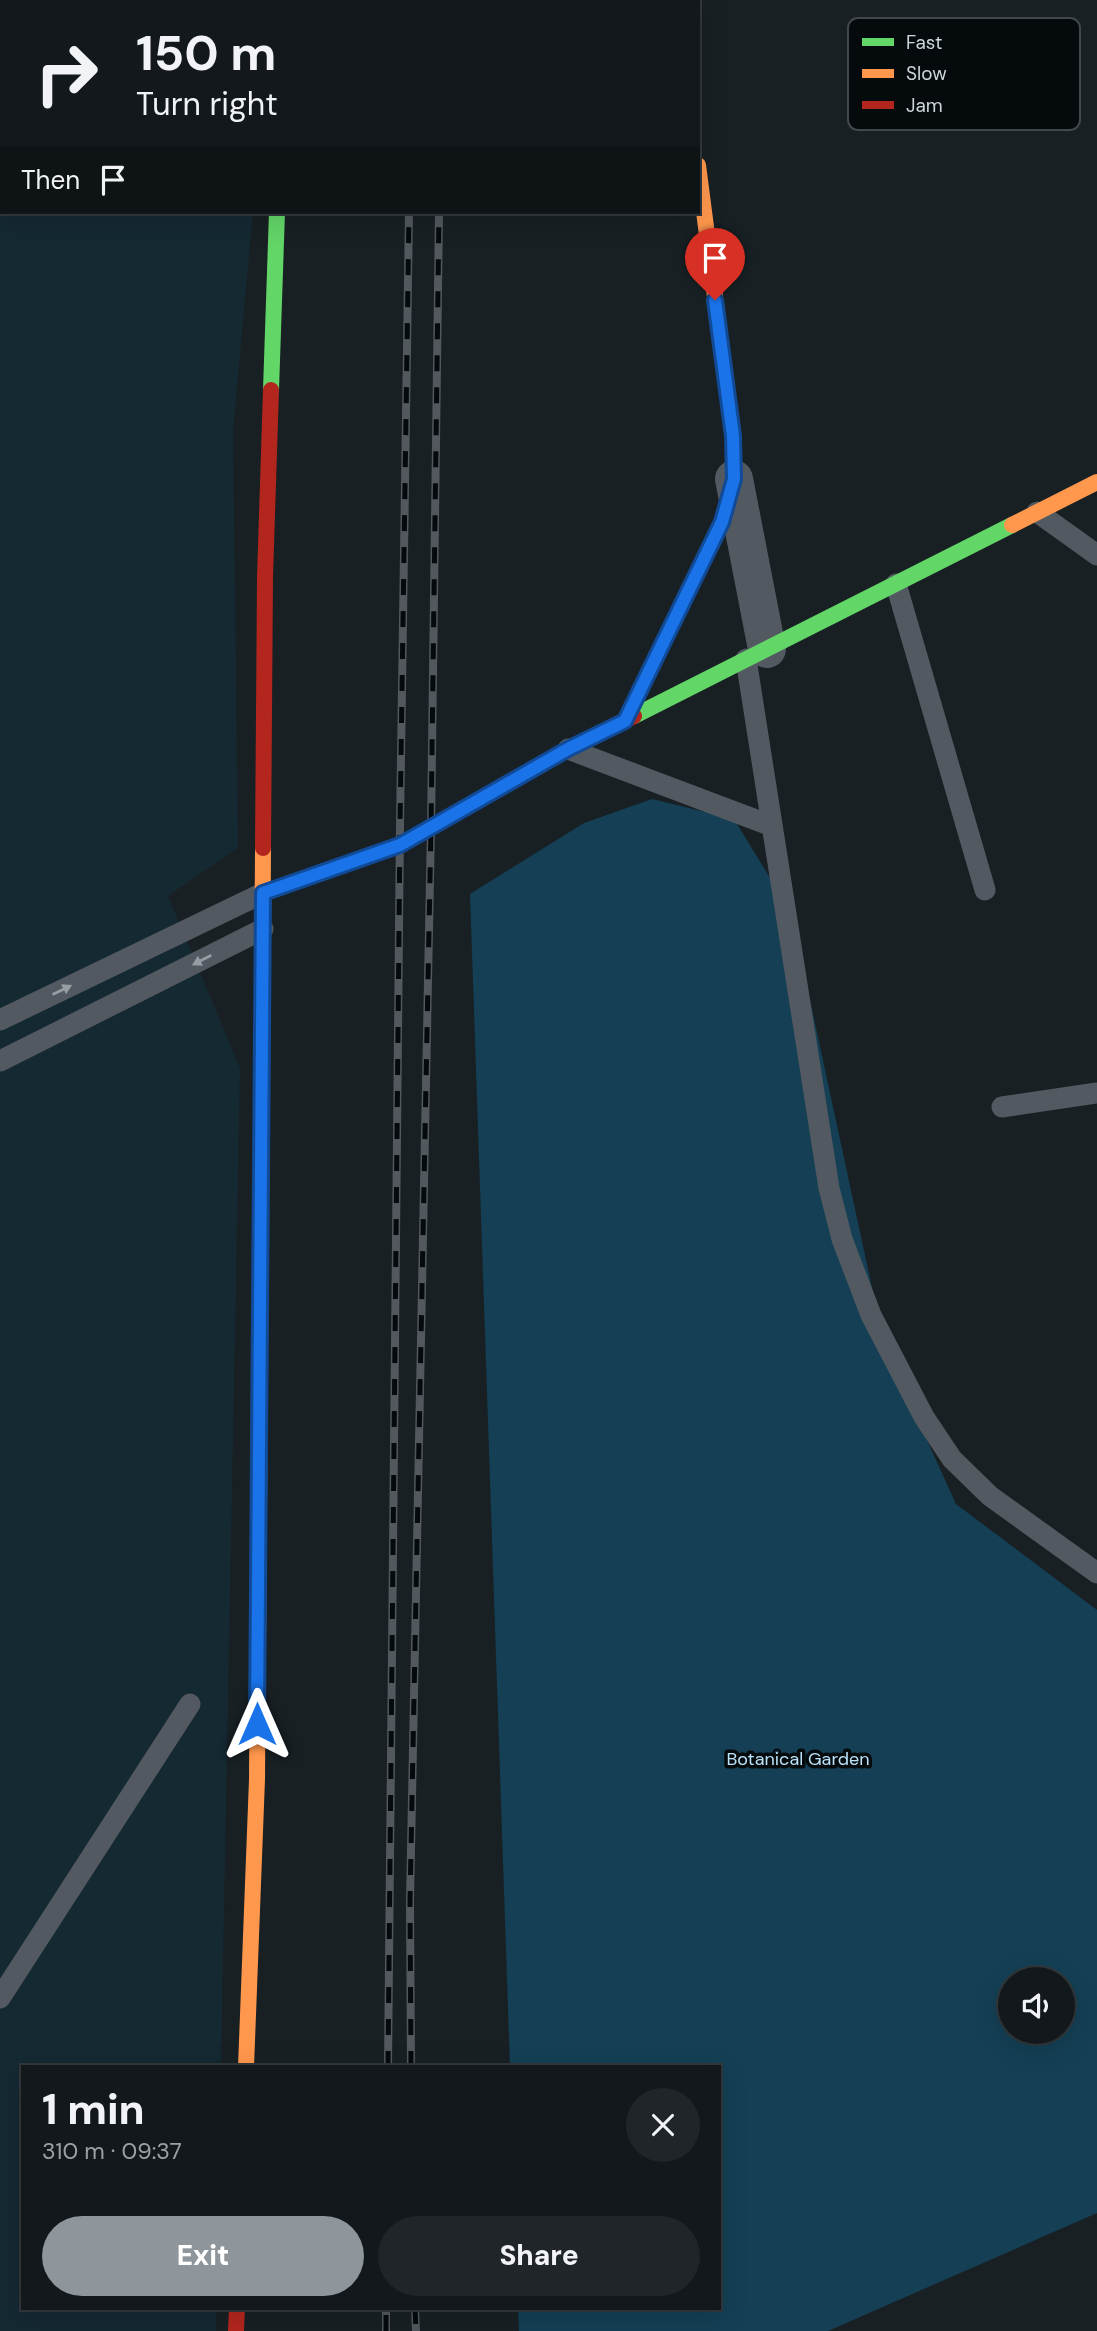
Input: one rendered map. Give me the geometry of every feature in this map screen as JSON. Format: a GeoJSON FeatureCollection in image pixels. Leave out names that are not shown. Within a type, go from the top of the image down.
{"type":"FeatureCollection","features":[{"type":"Feature","properties":{"kind":"main road"},"geometry":{"type":"LineString","coordinates":[[625,721],[722,522],[734,479],[733,436],[700,180]]}},
{"type":"Feature","properties":{"kind":"main road"},"geometry":{"type":"LineString","coordinates":[[246,2065],[257,1779],[265,577],[276,214]]}},
{"type":"Feature","properties":{"kind":"main road"},"geometry":{"type":"LineString","coordinates":[[263,893],[400,845],[568,749],[1097,482]]}},
{"type":"Feature","properties":{"kind":"main road"},"geometry":{"type":"LineString","coordinates":[[236,2331],[237,2310]]}},
{"type":"Feature","properties":{"kind":"street"},"geometry":{"type":"LineString","coordinates":[[734,479],[756,654]]}},
{"type":"Feature","properties":{"kind":"lane"},"geometry":{"type":"LineString","coordinates":[[1037,512],[1097,555]]}},
{"type":"Feature","properties":{"kind":"lane"},"geometry":{"type":"LineString","coordinates":[[896,584],[985,890]]}},
{"type":"Feature","properties":{"kind":"lane"},"geometry":{"type":"LineString","coordinates":[[756,654],[772,826],[829,1188],[842,1239],[871,1315],[924,1417],[952,1459],[990,1496],[1097,1573]]}},
{"type":"Feature","properties":{"kind":"lane"},"geometry":{"type":"LineString","coordinates":[[568,749],[772,826]]}},
{"type":"Feature","properties":{"kind":"lane"},"geometry":{"type":"LineString","coordinates":[[0,1020],[263,893]]}},
{"type":"Feature","properties":{"kind":"lane"},"geometry":{"type":"LineString","coordinates":[[0,1061],[263,929]]}},
{"type":"Feature","properties":{"kind":"lane"},"geometry":{"type":"LineString","coordinates":[[1002,1107],[1097,1093]]}},
{"type":"Feature","properties":{"kind":"lane"},"geometry":{"type":"LineString","coordinates":[[0,1998],[190,1704]]}},
{"type":"Feature","properties":{"kind":"shaded area"},"geometry":{"type":"Polygon","coordinates":[[[0,214],[253,214],[233,431],[238,848],[168,896],[240,1068],[221,2065],[21,2065],[21,2310],[216,2310],[216,2331],[0,2331],[0,214]]]}},
{"type":"Feature","properties":{"kind":"green space","name":"Botanical Garden"},"geometry":{"type":"Polygon","coordinates":[[[652,799],[734,819],[791,912],[885,1348],[956,1504],[1097,1610],[1097,2213],[828,2331],[519,2331],[518,2310],[721,2310],[721,2065],[510,2065],[470,894],[584,823],[652,799]]]}},
{"type":"Feature","properties":{"kind":"railway"},"geometry":{"type":"LineString","coordinates":[[388,2065],[409,214]]}},
{"type":"Feature","properties":{"kind":"railway"},"geometry":{"type":"LineString","coordinates":[[411,2065],[410,1901],[431,828],[439,214]]}},
{"type":"Feature","properties":{"kind":"railway"},"geometry":{"type":"LineString","coordinates":[[386,2310],[386,2331]]}},
{"type":"Feature","properties":{"kind":"railway"},"geometry":{"type":"LineString","coordinates":[[415,2310],[416,2331]]}},
{"type":"Feature","properties":{"kind":"traffic: fast"},"geometry":{"type":"LineString","coordinates":[[271,390],[277,214]]}},
{"type":"Feature","properties":{"kind":"traffic: fast"},"geometry":{"type":"LineString","coordinates":[[634,716],[1012,525]]}},
{"type":"Feature","properties":{"kind":"traffic: fast"},"geometry":{"type":"LineString","coordinates":[[259,1517],[261,1185]]}},
{"type":"Feature","properties":{"kind":"traffic: slow"},"geometry":{"type":"LineString","coordinates":[[625,721],[722,522],[734,479],[733,436],[700,180]]}},
{"type":"Feature","properties":{"kind":"traffic: slow"},"geometry":{"type":"LineString","coordinates":[[1012,525],[1097,482]]}},
{"type":"Feature","properties":{"kind":"traffic: slow"},"geometry":{"type":"LineString","coordinates":[[261,1185],[263,848]]}},
{"type":"Feature","properties":{"kind":"traffic: slow"},"geometry":{"type":"LineString","coordinates":[[246,2065],[257,1779],[259,1517]]}},
{"type":"Feature","properties":{"kind":"traffic: jam"},"geometry":{"type":"LineString","coordinates":[[263,848],[265,577],[271,390]]}},
{"type":"Feature","properties":{"kind":"traffic: jam"},"geometry":{"type":"LineString","coordinates":[[263,893],[400,845],[568,749],[634,716]]}},
{"type":"Feature","properties":{"kind":"traffic: jam"},"geometry":{"type":"LineString","coordinates":[[236,2331],[237,2310]]}},
{"type":"Feature","properties":{"kind":"route"},"geometry":{"type":"LineString","coordinates":[[257,1724],[263,893],[400,845],[568,749],[625,721],[722,522],[734,479],[733,436],[715,300]]}}]}
